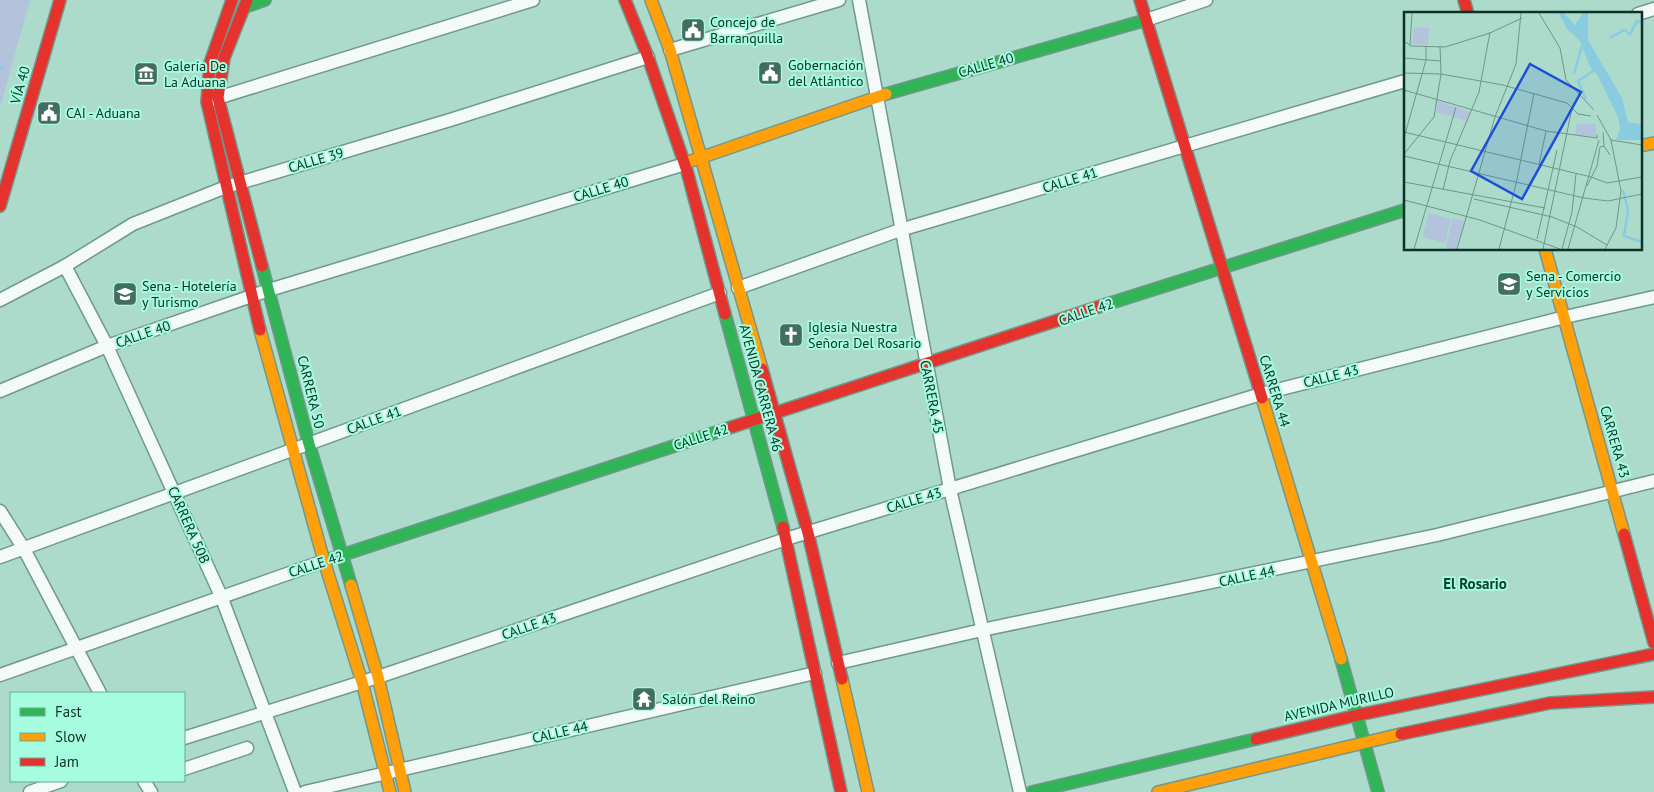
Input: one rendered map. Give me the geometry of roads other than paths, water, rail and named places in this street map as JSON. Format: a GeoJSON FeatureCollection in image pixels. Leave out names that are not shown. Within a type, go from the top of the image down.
{"type":"FeatureCollection","features":[{"type":"Feature","properties":{"kind":"main road","name":"VÍA 40"},"geometry":{"type":"LineString","coordinates":[[0,206],[60,0]]}},
{"type":"Feature","properties":{"kind":"main road","name":"CARRERA 50"},"geometry":{"type":"LineString","coordinates":[[232,0],[209,61],[205,85],[240,182],[309,444],[378,677],[405,792]]}},
{"type":"Feature","properties":{"kind":"main road"},"geometry":{"type":"LineString","coordinates":[[246,3],[265,0]]}},
{"type":"Feature","properties":{"kind":"main road","name":"AVENIDA CARRERA 46"},"geometry":{"type":"LineString","coordinates":[[624,0],[648,57],[685,164],[786,539],[841,792]]}},
{"type":"Feature","properties":{"kind":"main road","name":"AVENIDA CARRERA 46"},"geometry":{"type":"LineString","coordinates":[[650,0],[670,50],[703,158],[808,533],[868,792]]}},
{"type":"Feature","properties":{"kind":"main road","name":"CARRERA 44"},"geometry":{"type":"LineString","coordinates":[[1140,0],[1223,266],[1358,714],[1378,792]]}},
{"type":"Feature","properties":{"kind":"main road","name":"CARRERA 50"},"geometry":{"type":"LineString","coordinates":[[246,3],[224,58],[212,100],[226,187],[292,450],[324,562],[362,682],[390,792]]}},
{"type":"Feature","properties":{"kind":"main road","name":"CALLE 40"},"geometry":{"type":"LineString","coordinates":[[685,164],[877,97],[1146,20]]}},
{"type":"Feature","properties":{"kind":"main road","name":"CALLE 42"},"geometry":{"type":"LineString","coordinates":[[324,562],[1223,266],[1404,210]]}},
{"type":"Feature","properties":{"kind":"main road","name":"CARRERA 43"},"geometry":{"type":"LineString","coordinates":[[1545,250],[1654,643]]}},
{"type":"Feature","properties":{"kind":"main road","name":"AVENIDA MURILLO"},"geometry":{"type":"LineString","coordinates":[[1032,792],[1358,714],[1654,654]]}},
{"type":"Feature","properties":{"kind":"main road"},"geometry":{"type":"LineString","coordinates":[[1158,792],[1365,742],[1550,703],[1654,697]]}},
{"type":"Feature","properties":{"kind":"street"},"geometry":{"type":"LineString","coordinates":[[212,100],[534,0]]}},
{"type":"Feature","properties":{"kind":"street"},"geometry":{"type":"LineString","coordinates":[[670,50],[839,0]]}},
{"type":"Feature","properties":{"kind":"street","name":"CARRERA 45"},"geometry":{"type":"LineString","coordinates":[[859,0],[900,230],[950,489],[1020,792]]}},
{"type":"Feature","properties":{"kind":"street","name":"CALLE 40"},"geometry":{"type":"LineString","coordinates":[[1146,20],[1206,0]]}},
{"type":"Feature","properties":{"kind":"street"},"geometry":{"type":"LineString","coordinates":[[1642,13],[1654,9]]}},
{"type":"Feature","properties":{"kind":"street","name":"CALLE 39"},"geometry":{"type":"LineString","coordinates":[[0,300],[65,266],[133,224],[226,187],[450,120],[648,57]]}},
{"type":"Feature","properties":{"kind":"street","name":"CALLE 41"},"geometry":{"type":"LineString","coordinates":[[738,288],[900,230],[1404,81]]}},
{"type":"Feature","properties":{"kind":"street","name":"CALLE 40"},"geometry":{"type":"LineString","coordinates":[[0,391],[107,346],[269,290],[685,164]]}},
{"type":"Feature","properties":{"kind":"street","name":"CARRERA 50B"},"geometry":{"type":"LineString","coordinates":[[65,266],[107,346],[221,596],[295,792]]}},
{"type":"Feature","properties":{"kind":"street","name":"CALLE 41"},"geometry":{"type":"LineString","coordinates":[[0,557],[24,550],[720,293]]}},
{"type":"Feature","properties":{"kind":"street","name":"CALLE 43"},"geometry":{"type":"LineString","coordinates":[[185,738],[378,677],[786,539],[1261,394],[1564,317],[1654,297]]}},
{"type":"Feature","properties":{"kind":"street","name":"CALLE 44"},"geometry":{"type":"LineString","coordinates":[[838,663],[982,630],[1311,563],[1437,535],[1654,481]]}},
{"type":"Feature","properties":{"kind":"street"},"geometry":{"type":"LineString","coordinates":[[0,511],[24,550],[75,650],[99,692]]}},
{"type":"Feature","properties":{"kind":"street","name":"CALLE 42"},"geometry":{"type":"LineString","coordinates":[[0,675],[75,650],[221,596],[324,562]]}},
{"type":"Feature","properties":{"kind":"street","name":"CALLE 44"},"geometry":{"type":"LineString","coordinates":[[305,792],[400,768],[815,673]]}},
{"type":"Feature","properties":{"kind":"street"},"geometry":{"type":"LineString","coordinates":[[185,769],[247,748]]}},
{"type":"Feature","properties":{"kind":"street"},"geometry":{"type":"LineString","coordinates":[[30,792],[58,782]]}},
{"type":"Feature","properties":{"kind":"place","name":"Concejo de Barranquilla"},"geometry":{"type":"Point","coordinates":[693,30]}},
{"type":"Feature","properties":{"kind":"place","name":"Gobernación del Atlántico"},"geometry":{"type":"Point","coordinates":[770,73]}},
{"type":"Feature","properties":{"kind":"place","name":"Galería De La Aduana"},"geometry":{"type":"Point","coordinates":[146,74]}},
{"type":"Feature","properties":{"kind":"place","name":"CAI - Aduana"},"geometry":{"type":"Point","coordinates":[49,113]}},
{"type":"Feature","properties":{"kind":"place","name":"Sena - Comercio y Servicios"},"geometry":{"type":"Point","coordinates":[1509,284]}},
{"type":"Feature","properties":{"kind":"place","name":"Sena - Hotelería y Turismo"},"geometry":{"type":"Point","coordinates":[125,294]}},
{"type":"Feature","properties":{"kind":"place","name":"Iglesia Nuestra Señora Del Rosario"},"geometry":{"type":"Point","coordinates":[791,335]}},
{"type":"Feature","properties":{"kind":"place","name":"Salón del Reino"},"geometry":{"type":"Point","coordinates":[644,699]}},
{"type":"Feature","properties":{"kind":"district","name":"El Rosario"},"geometry":{"type":"Point","coordinates":[1475,584]}}]}
